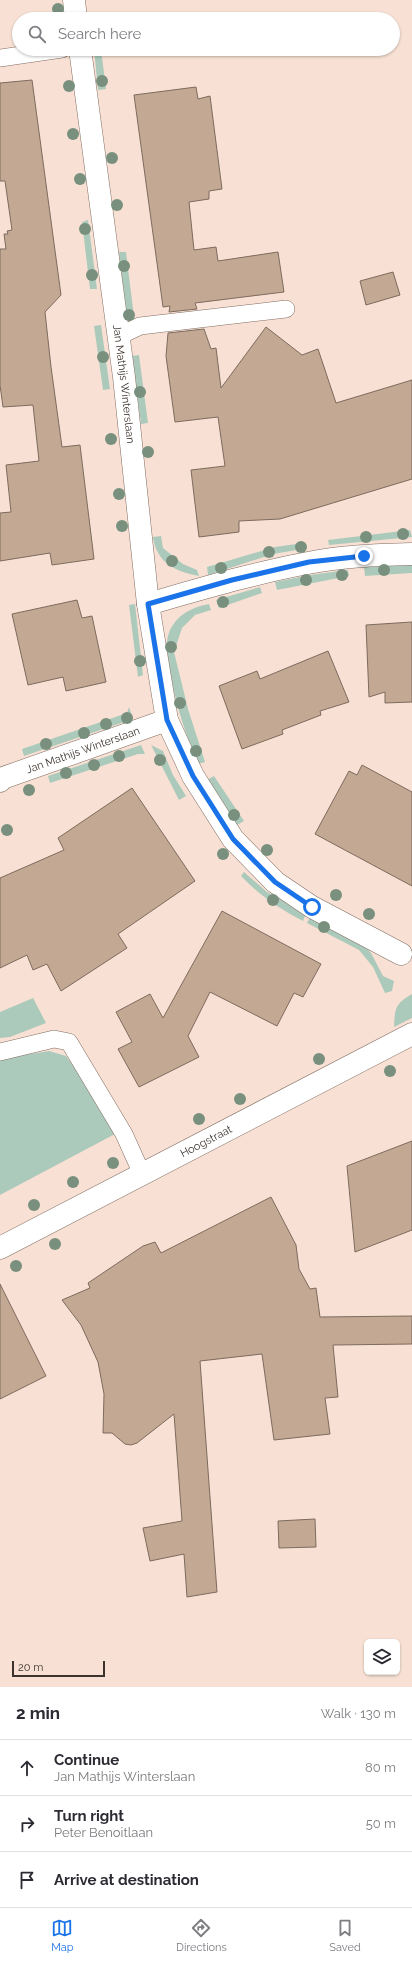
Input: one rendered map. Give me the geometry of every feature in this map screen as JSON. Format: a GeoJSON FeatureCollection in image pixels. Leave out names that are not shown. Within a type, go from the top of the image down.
{"type":"FeatureCollection","features":[{"type":"Feature","properties":{"kind":"street"},"geometry":{"type":"LineString","coordinates":[[74,0],[75,12]]}},
{"type":"Feature","properties":{"kind":"street","name":"Jan Mathijs Winterslaan"},"geometry":{"type":"LineString","coordinates":[[81,56],[119,336],[148,604],[167,720],[193,776],[233,839],[270,877],[312,907],[401,954]]}},
{"type":"Feature","properties":{"kind":"street"},"geometry":{"type":"LineString","coordinates":[[148,604],[232,580],[309,562],[364,556],[412,554]]}},
{"type":"Feature","properties":{"kind":"street","name":"Jan Mathijs Winterslaan"},"geometry":{"type":"LineString","coordinates":[[0,781],[2,778],[167,720]]}},
{"type":"Feature","properties":{"kind":"street","name":"Hoogstraat"},"geometry":{"type":"LineString","coordinates":[[0,1248],[412,1034]]}},
{"type":"Feature","properties":{"kind":"lane"},"geometry":{"type":"LineString","coordinates":[[0,58],[14,56]]}},
{"type":"Feature","properties":{"kind":"lane"},"geometry":{"type":"LineString","coordinates":[[119,336],[140,326],[286,309]]}},
{"type":"Feature","properties":{"kind":"lane"},"geometry":{"type":"LineString","coordinates":[[0,1052],[54,1039],[69,1042],[124,1134],[142,1174]]}},
{"type":"Feature","properties":{"kind":"green space"},"geometry":{"type":"Polygon","coordinates":[[[95,56],[102,56],[106,89],[98,90],[95,56]]]}},
{"type":"Feature","properties":{"kind":"green space"},"geometry":{"type":"Polygon","coordinates":[[[88,220],[97,289],[90,289],[82,222],[88,220]]]}},
{"type":"Feature","properties":{"kind":"green space"},"geometry":{"type":"Polygon","coordinates":[[[119,252],[126,252],[135,325],[128,326],[119,252]]]}},
{"type":"Feature","properties":{"kind":"green space"},"geometry":{"type":"Polygon","coordinates":[[[101,325],[110,389],[103,390],[94,326],[101,325]]]}},
{"type":"Feature","properties":{"kind":"green space"},"geometry":{"type":"Polygon","coordinates":[[[139,355],[148,423],[141,424],[132,356],[139,355]]]}},
{"type":"Feature","properties":{"kind":"green space"},"geometry":{"type":"Polygon","coordinates":[[[410,530],[412,537],[329,545],[328,540],[410,530]]]}},
{"type":"Feature","properties":{"kind":"green space"},"geometry":{"type":"Polygon","coordinates":[[[161,536],[163,548],[183,564],[197,570],[199,576],[175,568],[163,559],[158,553],[153,537],[161,536]]]}},
{"type":"Feature","properties":{"kind":"green space"},"geometry":{"type":"Polygon","coordinates":[[[303,543],[303,549],[273,554],[208,575],[207,567],[275,547],[303,543]]]}},
{"type":"Feature","properties":{"kind":"green space"},"geometry":{"type":"Polygon","coordinates":[[[412,565],[412,573],[365,576],[364,567],[412,565]]]}},
{"type":"Feature","properties":{"kind":"green space"},"geometry":{"type":"Polygon","coordinates":[[[348,570],[349,576],[277,590],[275,582],[310,575],[348,570]]]}},
{"type":"Feature","properties":{"kind":"green space"},"geometry":{"type":"Polygon","coordinates":[[[260,587],[262,593],[219,608],[216,600],[260,587]]]}},
{"type":"Feature","properties":{"kind":"green space"},"geometry":{"type":"Polygon","coordinates":[[[135,604],[143,675],[138,677],[129,605],[135,604]]]}},
{"type":"Feature","properties":{"kind":"green space"},"geometry":{"type":"Polygon","coordinates":[[[209,604],[211,610],[195,615],[182,628],[174,652],[188,709],[205,762],[198,764],[178,706],[168,662],[167,644],[170,629],[178,618],[189,610],[209,604]]]}},
{"type":"Feature","properties":{"kind":"green space"},"geometry":{"type":"Polygon","coordinates":[[[129,707],[133,719],[24,756],[22,749],[127,713],[129,707]]]}},
{"type":"Feature","properties":{"kind":"green space"},"geometry":{"type":"Polygon","coordinates":[[[141,745],[145,754],[138,754],[50,783],[48,776],[141,745]]]}},
{"type":"Feature","properties":{"kind":"green space"},"geometry":{"type":"Polygon","coordinates":[[[151,745],[163,751],[173,775],[186,796],[179,800],[151,745]]]}},
{"type":"Feature","properties":{"kind":"green space"},"geometry":{"type":"Polygon","coordinates":[[[214,776],[244,821],[237,825],[207,780],[214,776]]]}},
{"type":"Feature","properties":{"kind":"green space"},"geometry":{"type":"Polygon","coordinates":[[[244,872],[267,892],[306,913],[303,921],[286,912],[262,895],[241,876],[244,872]]]}},
{"type":"Feature","properties":{"kind":"green space"},"geometry":{"type":"Polygon","coordinates":[[[310,917],[364,945],[371,953],[383,976],[394,981],[392,991],[385,993],[373,967],[359,950],[307,923],[310,917]]]}},
{"type":"Feature","properties":{"kind":"green space"},"geometry":{"type":"Polygon","coordinates":[[[412,994],[412,1018],[394,1027],[397,1007],[402,1001],[412,994]]]}},
{"type":"Feature","properties":{"kind":"green space"},"geometry":{"type":"Polygon","coordinates":[[[33,998],[46,1023],[10,1037],[0,1038],[0,1012],[33,998]]]}},
{"type":"Feature","properties":{"kind":"green space"},"geometry":{"type":"Polygon","coordinates":[[[49,1051],[66,1056],[80,1075],[115,1134],[0,1195],[0,1059],[49,1051]]]}},
{"type":"Feature","properties":{"kind":"building"},"geometry":{"type":"Polygon","coordinates":[[[32,80],[61,295],[45,312],[51,367],[62,447],[80,445],[94,559],[52,565],[50,553],[0,561],[0,513],[11,512],[6,465],[39,461],[33,405],[3,407],[0,385],[0,249],[6,249],[4,234],[8,234],[7,231],[12,230],[5,181],[0,181],[0,83],[32,80]]]}},
{"type":"Feature","properties":{"kind":"building"},"geometry":{"type":"Polygon","coordinates":[[[196,87],[198,99],[210,96],[222,189],[209,191],[209,199],[189,202],[194,250],[216,247],[218,261],[278,252],[284,292],[195,303],[197,309],[169,312],[170,306],[163,307],[134,95],[196,87]]]}},
{"type":"Feature","properties":{"kind":"building"},"geometry":{"type":"Polygon","coordinates":[[[393,272],[400,295],[366,305],[360,281],[393,272]]]}},
{"type":"Feature","properties":{"kind":"building"},"geometry":{"type":"Polygon","coordinates":[[[266,327],[302,355],[318,349],[336,403],[412,380],[412,479],[280,519],[239,521],[239,532],[199,537],[191,470],[225,466],[218,417],[175,422],[166,356],[168,333],[204,329],[211,349],[216,348],[221,388],[266,327]]]}},
{"type":"Feature","properties":{"kind":"building"},"geometry":{"type":"Polygon","coordinates":[[[77,600],[82,618],[92,616],[106,682],[66,691],[63,677],[28,685],[12,614],[77,600]]]}},
{"type":"Feature","properties":{"kind":"building"},"geometry":{"type":"Polygon","coordinates":[[[412,622],[412,702],[385,703],[385,692],[369,697],[366,625],[412,622]]]}},
{"type":"Feature","properties":{"kind":"building"},"geometry":{"type":"Polygon","coordinates":[[[328,651],[349,702],[320,711],[321,715],[282,730],[283,734],[242,749],[219,686],[257,671],[260,679],[328,651]]]}},
{"type":"Feature","properties":{"kind":"building"},"geometry":{"type":"Polygon","coordinates":[[[362,765],[412,792],[412,886],[315,834],[349,771],[357,775],[362,765]]]}},
{"type":"Feature","properties":{"kind":"building"},"geometry":{"type":"Polygon","coordinates":[[[132,788],[195,881],[118,934],[127,948],[61,991],[47,964],[33,970],[27,955],[0,968],[0,878],[64,850],[58,838],[132,788]]]}},
{"type":"Feature","properties":{"kind":"building"},"geometry":{"type":"Polygon","coordinates":[[[222,911],[321,964],[303,997],[294,993],[277,1026],[210,992],[188,1036],[199,1057],[139,1087],[118,1049],[132,1042],[116,1012],[150,994],[163,1018],[222,911]]]}},
{"type":"Feature","properties":{"kind":"building"},"geometry":{"type":"Polygon","coordinates":[[[412,1141],[412,1230],[355,1252],[347,1166],[412,1141]]]}},
{"type":"Feature","properties":{"kind":"building"},"geometry":{"type":"Polygon","coordinates":[[[271,1197],[296,1245],[299,1269],[310,1289],[316,1288],[320,1317],[412,1316],[412,1344],[333,1345],[338,1397],[325,1398],[330,1434],[274,1440],[262,1354],[200,1361],[217,1592],[187,1597],[184,1554],[150,1561],[143,1528],[182,1521],[174,1414],[137,1443],[131,1445],[125,1444],[112,1433],[103,1433],[104,1394],[98,1362],[81,1325],[62,1300],[90,1288],[88,1283],[143,1246],[155,1242],[161,1253],[271,1197]]]}},
{"type":"Feature","properties":{"kind":"building"},"geometry":{"type":"Polygon","coordinates":[[[0,1284],[46,1376],[0,1399],[0,1284]]]}},
{"type":"Feature","properties":{"kind":"building"},"geometry":{"type":"Polygon","coordinates":[[[315,1519],[316,1547],[279,1548],[278,1521],[315,1519]]]}},
{"type":"Feature","properties":{"kind":"route"},"geometry":{"type":"LineString","coordinates":[[312,907],[275,882],[233,839],[193,776],[167,720],[148,604],[232,580],[309,562],[364,556]]}}]}
